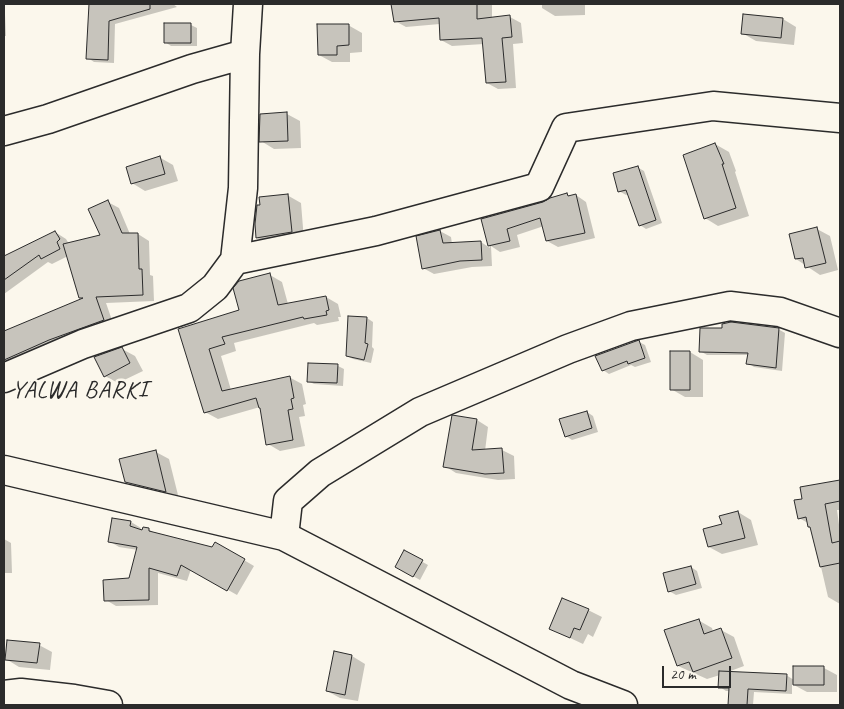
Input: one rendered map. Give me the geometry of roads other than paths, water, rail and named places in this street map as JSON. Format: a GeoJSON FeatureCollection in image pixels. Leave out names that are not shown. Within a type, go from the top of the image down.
{"type":"FeatureCollection","features":[{"type":"Feature","properties":{"kind":"street"},"geometry":{"type":"LineString","coordinates":[[4,378],[83,344],[189,308],[215,287],[235,260],[243,188],[248,4]]}},
{"type":"Feature","properties":{"kind":"street"},"geometry":{"type":"LineString","coordinates":[[4,131],[48,119],[192,69],[246,54]]}},
{"type":"Feature","properties":{"kind":"street"},"geometry":{"type":"LineString","coordinates":[[235,260],[376,231],[538,186],[566,128],[714,106],[840,118]]}},
{"type":"Feature","properties":{"kind":"street"},"geometry":{"type":"LineString","coordinates":[[284,536],[288,501],[320,472],[420,412],[568,349],[631,326],[730,306],[780,312],[840,333]]}},
{"type":"Feature","properties":{"kind":"street"},"geometry":{"type":"LineString","coordinates":[[4,470],[284,536],[571,685],[623,705]]}},
{"type":"Feature","properties":{"kind":"street"},"geometry":{"type":"LineString","coordinates":[[16,698],[74,699],[108,705]]}},
{"type":"Feature","properties":{"kind":"district","name":"YALWA BARKI"},"geometry":{"type":"Point","coordinates":[80,391]}}]}
